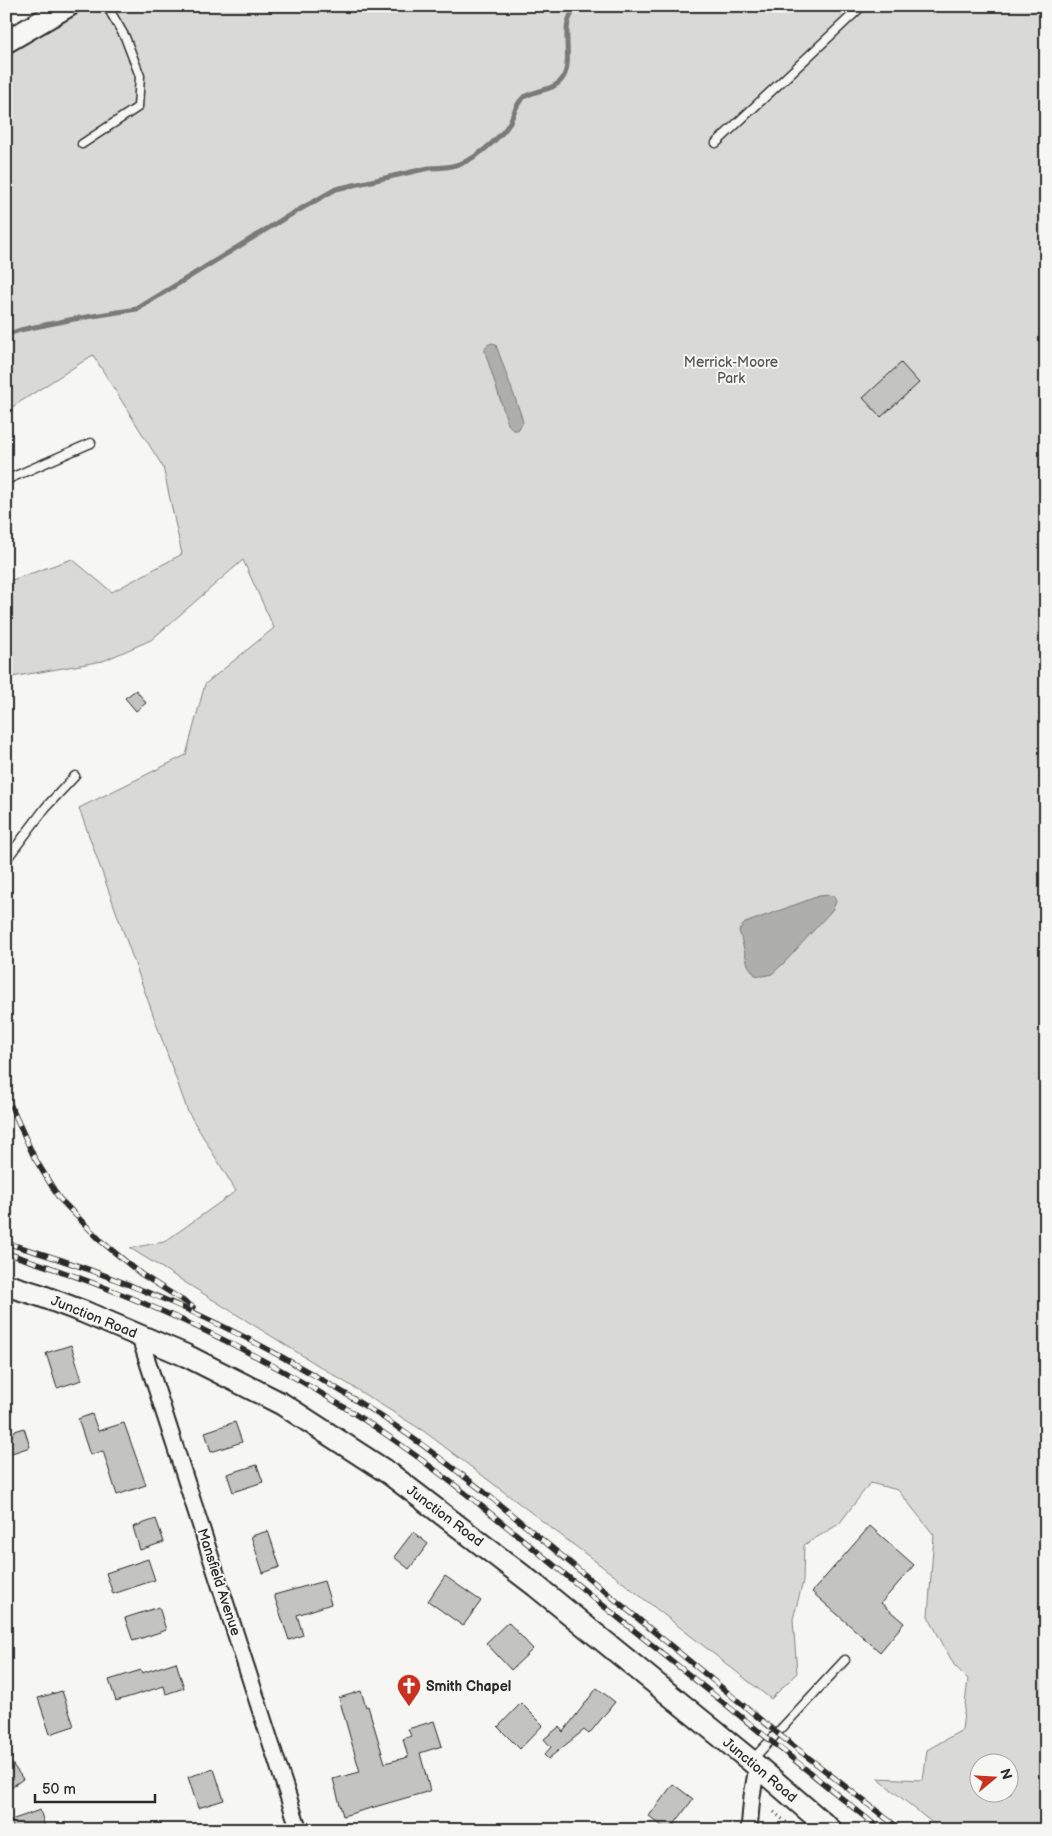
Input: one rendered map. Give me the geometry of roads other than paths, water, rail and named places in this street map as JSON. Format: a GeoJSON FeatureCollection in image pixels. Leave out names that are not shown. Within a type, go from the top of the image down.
{"type":"FeatureCollection","features":[{"type":"Feature","properties":{"kind":"street"},"geometry":{"type":"LineString","coordinates":[[6,42],[68,6]]}},
{"type":"Feature","properties":{"kind":"street","name":"Junction Road"},"geometry":{"type":"LineString","coordinates":[[6,1285],[75,1308],[187,1356],[282,1404],[390,1474],[536,1586],[832,1830]]}},
{"type":"Feature","properties":{"kind":"street","name":"Mansfield Avenue"},"geometry":{"type":"LineString","coordinates":[[139,1335],[299,1830]]}},
{"type":"Feature","properties":{"kind":"street"},"geometry":{"type":"LineString","coordinates":[[749,1830],[754,1764]]}},
{"type":"Feature","properties":{"kind":"lane"},"geometry":{"type":"LineString","coordinates":[[82,144],[138,107],[140,76],[125,37],[107,6]]}},
{"type":"Feature","properties":{"kind":"lane"},"geometry":{"type":"LineString","coordinates":[[716,143],[862,6]]}},
{"type":"Feature","properties":{"kind":"lane"},"geometry":{"type":"LineString","coordinates":[[6,480],[91,443]]}},
{"type":"Feature","properties":{"kind":"lane"},"geometry":{"type":"LineString","coordinates":[[6,860],[46,807],[75,776]]}},
{"type":"Feature","properties":{"kind":"lane"},"geometry":{"type":"LineString","coordinates":[[754,1764],[845,1660]]}},
{"type":"Feature","properties":{"kind":"waterway"},"geometry":{"type":"LineString","coordinates":[[6,335],[20,330],[74,319],[137,309],[283,219],[336,189],[429,168],[448,167],[463,163],[477,155],[504,131],[518,104],[524,97],[551,87],[561,81],[567,68],[568,21],[578,6]]}},
{"type":"Feature","properties":{"kind":"railway"},"geometry":{"type":"LineString","coordinates":[[6,1095],[34,1157],[59,1198],[102,1242],[141,1274],[193,1307]]}},
{"type":"Feature","properties":{"kind":"railway"},"geometry":{"type":"LineString","coordinates":[[6,1243],[104,1275],[199,1315],[291,1362],[379,1415],[419,1442],[483,1491],[777,1733],[901,1830]]}},
{"type":"Feature","properties":{"kind":"railway"},"geometry":{"type":"LineString","coordinates":[[6,1253],[103,1287],[197,1327],[243,1349],[332,1399],[375,1427],[433,1468],[489,1512],[881,1830]]}},
{"type":"Feature","properties":{"kind":"place","name":"Smith Chapel"},"geometry":{"type":"Point","coordinates":[409,1707]}},
{"type":"Feature","properties":{"kind":"park label","name":"Merrick-Moore Park"},"geometry":{"type":"Point","coordinates":[731,370]}}]}
